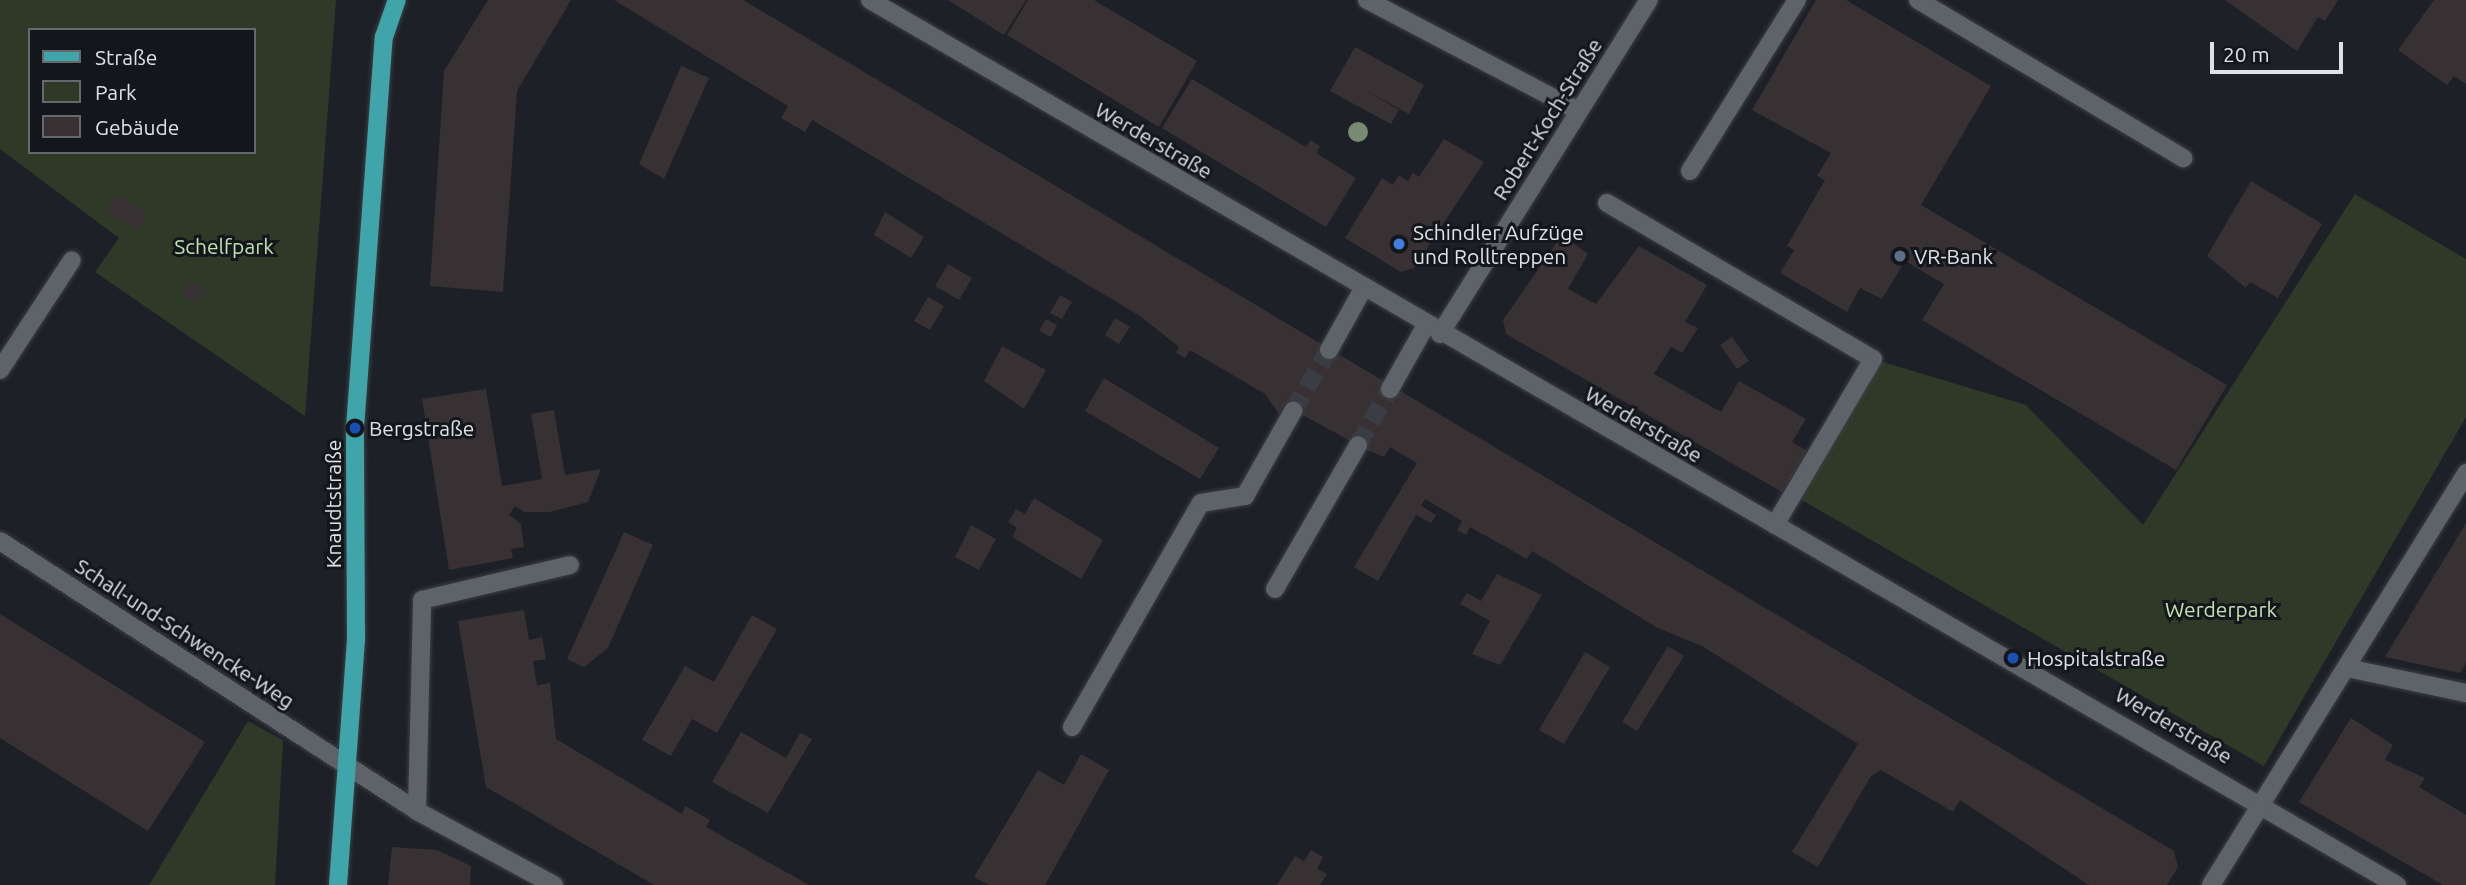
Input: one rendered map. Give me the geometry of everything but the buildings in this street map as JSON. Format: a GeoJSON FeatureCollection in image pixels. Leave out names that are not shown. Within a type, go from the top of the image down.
{"type":"FeatureCollection","features":[{"type":"Feature","properties":{"kind":"main road","name":"Knaudtstraße"},"geometry":{"type":"LineString","coordinates":[[338,885],[356,638],[355,428],[384,37],[397,0]]}},
{"type":"Feature","properties":{"kind":"street","name":"Werderstraße"},"geometry":{"type":"LineString","coordinates":[[870,0],[1433,330],[2262,803],[2397,885]]}},
{"type":"Feature","properties":{"kind":"street"},"geometry":{"type":"LineString","coordinates":[[1367,0],[1578,111]]}},
{"type":"Feature","properties":{"kind":"street","name":"Robert-Koch-Straße"},"geometry":{"type":"LineString","coordinates":[[1390,388],[1433,330],[1649,0]]}},
{"type":"Feature","properties":{"kind":"street"},"geometry":{"type":"LineString","coordinates":[[1690,171],[1797,0]]}},
{"type":"Feature","properties":{"kind":"street"},"geometry":{"type":"LineString","coordinates":[[1918,0],[2183,158]]}},
{"type":"Feature","properties":{"kind":"street"},"geometry":{"type":"LineString","coordinates":[[1607,203],[1873,359],[1775,525]]}},
{"type":"Feature","properties":{"kind":"street"},"geometry":{"type":"LineString","coordinates":[[0,370],[72,260]]}},
{"type":"Feature","properties":{"kind":"street"},"geometry":{"type":"LineString","coordinates":[[1329,350],[1363,289]]}},
{"type":"Feature","properties":{"kind":"street"},"geometry":{"type":"LineString","coordinates":[[1072,727],[1201,503],[1245,496],[1293,411]]}},
{"type":"Feature","properties":{"kind":"street"},"geometry":{"type":"LineString","coordinates":[[1275,589],[1357,445]]}},
{"type":"Feature","properties":{"kind":"street"},"geometry":{"type":"LineString","coordinates":[[2211,885],[2466,472]]}},
{"type":"Feature","properties":{"kind":"street","name":"Schall-und-Schwencke-Weg"},"geometry":{"type":"LineString","coordinates":[[0,541],[347,762]]}},
{"type":"Feature","properties":{"kind":"street"},"geometry":{"type":"LineString","coordinates":[[417,811],[422,600],[570,565]]}},
{"type":"Feature","properties":{"kind":"street"},"geometry":{"type":"LineString","coordinates":[[2347,668],[2466,693]]}},
{"type":"Feature","properties":{"kind":"street"},"geometry":{"type":"LineString","coordinates":[[347,762],[417,811],[554,885]]}},
{"type":"Feature","properties":{"kind":"green space","name":"Schelfpark"},"geometry":{"type":"Polygon","coordinates":[[[0,0],[336,0],[305,416],[95,272],[119,238],[0,149],[0,0]]]}},
{"type":"Feature","properties":{"kind":"green space","name":"Werderpark"},"geometry":{"type":"Polygon","coordinates":[[[2355,194],[2466,259],[2466,417],[2264,766],[1793,495],[1873,359],[2026,405],[2143,525],[2355,194]]]}},
{"type":"Feature","properties":{"kind":"green space"},"geometry":{"type":"Polygon","coordinates":[[[248,721],[283,740],[275,885],[149,885],[248,721]]]}},
{"type":"Feature","properties":{"kind":"tunnel"},"geometry":{"type":"LineString","coordinates":[[1293,411],[1329,350]]}},
{"type":"Feature","properties":{"kind":"tunnel"},"geometry":{"type":"LineString","coordinates":[[1358,445],[1390,389]]}},
{"type":"Feature","properties":{"kind":"place","name":"Schindler Aufzüge und Rolltreppen"},"geometry":{"type":"Point","coordinates":[1399,244]}},
{"type":"Feature","properties":{"kind":"place","name":"VR-Bank"},"geometry":{"type":"Point","coordinates":[1900,256]}},
{"type":"Feature","properties":{"kind":"place","name":"Bergstraße"},"geometry":{"type":"Point","coordinates":[355,428]}},
{"type":"Feature","properties":{"kind":"place","name":"Hospitalstraße"},"geometry":{"type":"Point","coordinates":[2013,658]}}]}
